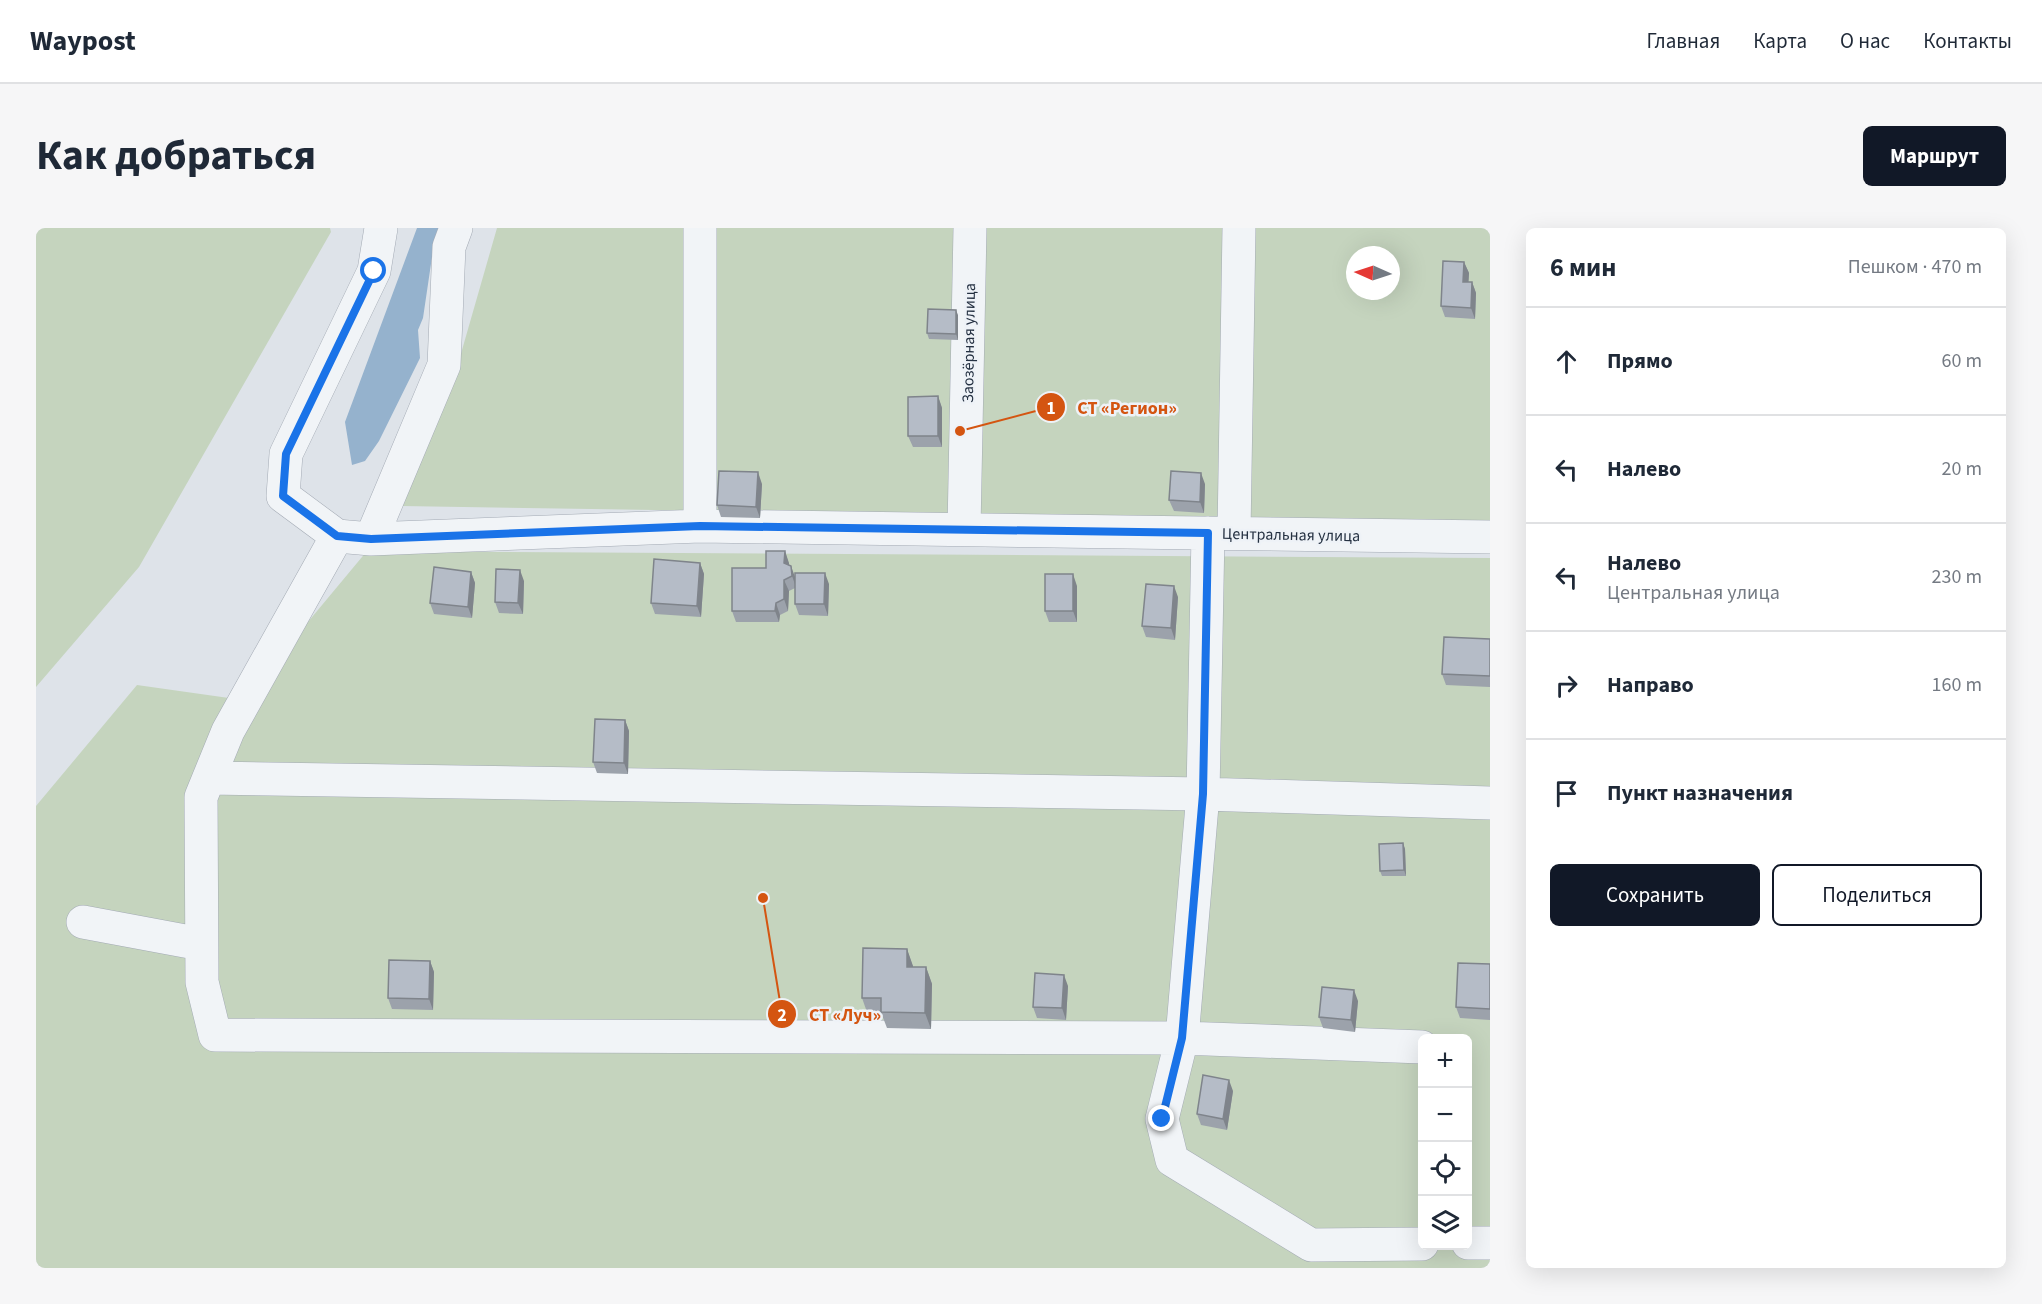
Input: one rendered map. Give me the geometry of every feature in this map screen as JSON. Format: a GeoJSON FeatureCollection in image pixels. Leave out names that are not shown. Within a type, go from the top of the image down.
{"type":"FeatureCollection","features":[{"type":"Feature","properties":{"kind":"street"},"geometry":{"type":"LineString","coordinates":[[381,228],[374,271],[286,454],[283,496],[337,536],[228,731],[201,797],[202,982],[215,1035],[1182,1038],[1418,1047]]}},
{"type":"Feature","properties":{"kind":"street"},"geometry":{"type":"LineString","coordinates":[[371,539],[444,365],[448,247],[456,228]]}},
{"type":"Feature","properties":{"kind":"street"},"geometry":{"type":"LineString","coordinates":[[700,228],[700,526]]}},
{"type":"Feature","properties":{"kind":"street","name":"Заозёрная улица"},"geometry":{"type":"LineString","coordinates":[[964,529],[970,228]]}},
{"type":"Feature","properties":{"kind":"street"},"geometry":{"type":"LineString","coordinates":[[1239,228],[1203,794],[1182,1038],[1162,1119],[1172,1160],[1311,1245],[1418,1244]]}},
{"type":"Feature","properties":{"kind":"street","name":"Центральная улица"},"geometry":{"type":"LineString","coordinates":[[337,536],[371,539],[700,526],[1490,537]]}},
{"type":"Feature","properties":{"kind":"street"},"geometry":{"type":"LineString","coordinates":[[209,778],[1203,794],[1490,803]]}},
{"type":"Feature","properties":{"kind":"street"},"geometry":{"type":"LineString","coordinates":[[83,922],[201,944]]}},
{"type":"Feature","properties":{"kind":"street"},"geometry":{"type":"LineString","coordinates":[[1472,1243],[1490,1243]]}},
{"type":"Feature","properties":{"kind":"green space"},"geometry":{"type":"Polygon","coordinates":[[[36,228],[330,228],[331,232],[139,567],[36,687],[36,228]]]}},
{"type":"Feature","properties":{"kind":"green space"},"geometry":{"type":"Polygon","coordinates":[[[497,228],[1490,228],[1490,523],[401,506],[460,357],[497,228]]]}},
{"type":"Feature","properties":{"kind":"green space"},"geometry":{"type":"Polygon","coordinates":[[[367,551],[1490,558],[1490,1268],[36,1268],[36,806],[137,685],[243,700],[367,551]]]}},
{"type":"Feature","properties":{"kind":"water"},"geometry":{"type":"Polygon","coordinates":[[[417,228],[443,228],[432,257],[423,318],[418,330],[420,358],[379,441],[365,461],[352,465],[345,422],[417,228]]]}},
{"type":"Feature","properties":{"kind":"building"},"geometry":{"type":"Polygon","coordinates":[[[1443,261],[1464,262],[1463,282],[1472,282],[1471,308],[1441,306],[1443,261]]]}},
{"type":"Feature","properties":{"kind":"building"},"geometry":{"type":"Polygon","coordinates":[[[928,309],[956,310],[956,334],[927,333],[928,309]]]}},
{"type":"Feature","properties":{"kind":"building"},"geometry":{"type":"Polygon","coordinates":[[[938,396],[938,436],[908,436],[908,397],[938,396]]]}},
{"type":"Feature","properties":{"kind":"building"},"geometry":{"type":"Polygon","coordinates":[[[719,471],[758,472],[756,507],[717,505],[719,471]]]}},
{"type":"Feature","properties":{"kind":"building"},"geometry":{"type":"Polygon","coordinates":[[[1171,471],[1201,473],[1200,502],[1169,500],[1171,471]]]}},
{"type":"Feature","properties":{"kind":"building"},"geometry":{"type":"Polygon","coordinates":[[[766,551],[785,551],[784,563],[791,566],[792,576],[784,580],[784,599],[776,603],[775,611],[732,611],[732,568],[766,568],[766,551]]]}},
{"type":"Feature","properties":{"kind":"building"},"geometry":{"type":"Polygon","coordinates":[[[654,559],[700,563],[697,606],[651,603],[654,559]]]}},
{"type":"Feature","properties":{"kind":"building"},"geometry":{"type":"Polygon","coordinates":[[[434,567],[471,572],[468,607],[430,603],[434,567]]]}},
{"type":"Feature","properties":{"kind":"building"},"geometry":{"type":"Polygon","coordinates":[[[496,569],[520,570],[518,603],[495,602],[496,569]]]}},
{"type":"Feature","properties":{"kind":"building"},"geometry":{"type":"Polygon","coordinates":[[[795,573],[825,573],[824,604],[795,604],[795,573]]]}},
{"type":"Feature","properties":{"kind":"building"},"geometry":{"type":"Polygon","coordinates":[[[1045,574],[1073,574],[1073,611],[1045,611],[1045,574]]]}},
{"type":"Feature","properties":{"kind":"building"},"geometry":{"type":"Polygon","coordinates":[[[1146,584],[1174,586],[1171,628],[1142,626],[1146,584]]]}},
{"type":"Feature","properties":{"kind":"building"},"geometry":{"type":"Polygon","coordinates":[[[1444,637],[1490,639],[1490,676],[1442,674],[1444,637]]]}},
{"type":"Feature","properties":{"kind":"building"},"geometry":{"type":"Polygon","coordinates":[[[595,719],[625,720],[624,763],[593,762],[595,719]]]}},
{"type":"Feature","properties":{"kind":"building"},"geometry":{"type":"Polygon","coordinates":[[[1403,843],[1404,870],[1380,871],[1379,844],[1403,843]]]}},
{"type":"Feature","properties":{"kind":"building"},"geometry":{"type":"Polygon","coordinates":[[[863,948],[907,949],[907,967],[926,967],[925,1013],[881,1012],[881,998],[862,998],[863,948]]]}},
{"type":"Feature","properties":{"kind":"building"},"geometry":{"type":"Polygon","coordinates":[[[389,960],[430,961],[429,999],[388,998],[389,960]]]}},
{"type":"Feature","properties":{"kind":"building"},"geometry":{"type":"Polygon","coordinates":[[[1458,963],[1490,964],[1490,1009],[1456,1007],[1458,963]]]}},
{"type":"Feature","properties":{"kind":"building"},"geometry":{"type":"Polygon","coordinates":[[[1035,973],[1064,975],[1062,1008],[1033,1007],[1035,973]]]}},
{"type":"Feature","properties":{"kind":"building"},"geometry":{"type":"Polygon","coordinates":[[[1322,987],[1354,990],[1351,1020],[1319,1017],[1322,987]]]}},
{"type":"Feature","properties":{"kind":"building"},"geometry":{"type":"Polygon","coordinates":[[[1203,1075],[1229,1080],[1223,1119],[1197,1114],[1203,1075]]]}},
{"type":"Feature","properties":{"kind":"place","name":"СТ «Регион»"},"geometry":{"type":"Point","coordinates":[960,431]}},
{"type":"Feature","properties":{"kind":"place","name":"СТ «Луч»"},"geometry":{"type":"Point","coordinates":[763,898]}},
{"type":"Feature","properties":{"kind":"route"},"geometry":{"type":"LineString","coordinates":[[374,271],[286,454],[283,496],[337,536],[371,539],[700,526],[1208,533],[1203,794],[1182,1038],[1162,1119]]}}]}
